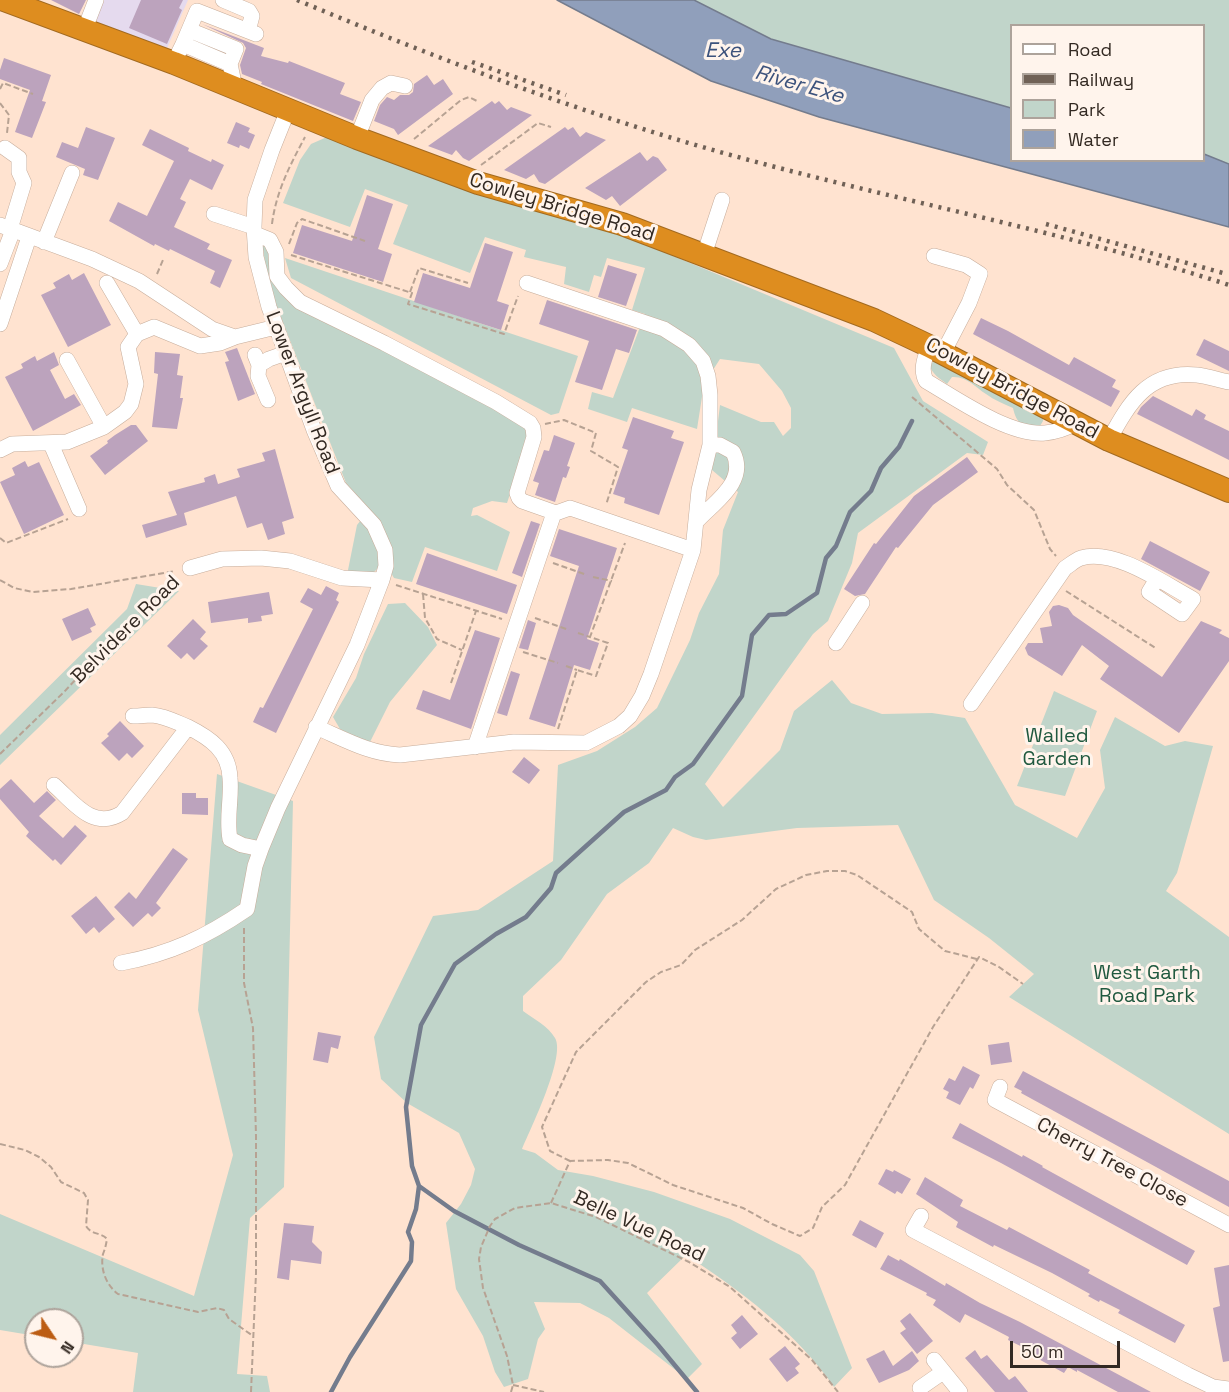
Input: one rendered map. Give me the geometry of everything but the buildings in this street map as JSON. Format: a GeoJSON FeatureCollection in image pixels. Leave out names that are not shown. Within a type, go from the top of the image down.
{"type":"FeatureCollection","features":[{"type":"Feature","properties":{"kind":"highway","name":"Cowley Bridge Road"},"geometry":{"type":"LineString","coordinates":[[4,0],[84,31],[182,46],[235,88],[357,138],[478,183],[610,220],[874,320],[1109,440],[1229,491]]}},
{"type":"Feature","properties":{"kind":"street"},"geometry":{"type":"LineString","coordinates":[[84,31],[96,0]]}},
{"type":"Feature","properties":{"kind":"street"},"geometry":{"type":"LineString","coordinates":[[224,0],[249,11],[252,16],[250,32],[236,49],[230,64],[235,88]]}},
{"type":"Feature","properties":{"kind":"street"},"geometry":{"type":"LineString","coordinates":[[182,46],[197,6],[250,32]]}},
{"type":"Feature","properties":{"kind":"street"},"geometry":{"type":"LineString","coordinates":[[182,46],[236,49]]}},
{"type":"Feature","properties":{"kind":"street"},"geometry":{"type":"LineString","coordinates":[[182,46],[230,64]]}},
{"type":"Feature","properties":{"kind":"street"},"geometry":{"type":"LineString","coordinates":[[357,138],[377,93],[391,82],[405,86]]}},
{"type":"Feature","properties":{"kind":"street","name":"Lower Argyll Road"},"geometry":{"type":"LineString","coordinates":[[247,909],[255,866],[261,849],[316,727],[357,645],[386,566],[385,550],[374,525],[338,486],[314,430],[269,308],[256,257],[254,231],[258,192],[297,114]]}},
{"type":"Feature","properties":{"kind":"street"},"geometry":{"type":"LineString","coordinates":[[0,264],[8,228],[24,183],[19,172],[19,158],[5,148]]}},
{"type":"Feature","properties":{"kind":"street"},"geometry":{"type":"LineString","coordinates":[[45,242],[72,173]]}},
{"type":"Feature","properties":{"kind":"street"},"geometry":{"type":"LineString","coordinates":[[704,255],[722,200]]}},
{"type":"Feature","properties":{"kind":"street"},"geometry":{"type":"LineString","coordinates":[[214,214],[270,240],[276,252],[277,276],[300,302],[384,343],[526,420],[532,426],[534,437],[517,495],[522,501],[554,513],[570,508],[693,550]]}},
{"type":"Feature","properties":{"kind":"street"},"geometry":{"type":"LineString","coordinates":[[8,228],[92,259],[139,281],[212,329],[235,337]]}},
{"type":"Feature","properties":{"kind":"street"},"geometry":{"type":"LineString","coordinates":[[0,324],[29,237]]}},
{"type":"Feature","properties":{"kind":"street"},"geometry":{"type":"LineString","coordinates":[[934,256],[966,265],[980,274],[969,303],[922,366],[926,381],[1005,426],[1044,433],[1076,423]]}},
{"type":"Feature","properties":{"kind":"street"},"geometry":{"type":"LineString","coordinates":[[107,283],[137,334]]}},
{"type":"Feature","properties":{"kind":"street"},"geometry":{"type":"LineString","coordinates":[[316,727],[370,751],[387,755],[514,742],[586,743],[613,730],[630,716],[642,696],[693,550],[699,490],[710,445],[708,376],[703,361],[689,345],[664,329],[527,283]]}},
{"type":"Feature","properties":{"kind":"street"},"geometry":{"type":"LineString","coordinates":[[0,450],[12,444],[67,442],[104,428],[125,412],[131,404],[136,384],[128,347],[137,334],[154,327],[200,346],[220,343],[276,327]]}},
{"type":"Feature","properties":{"kind":"street"},"geometry":{"type":"LineString","coordinates":[[268,400],[258,376],[257,360],[269,359],[286,353]]}},
{"type":"Feature","properties":{"kind":"street"},"geometry":{"type":"LineString","coordinates":[[67,360],[104,428]]}},
{"type":"Feature","properties":{"kind":"street","name":"Cowley Bridge Road"},"geometry":{"type":"LineString","coordinates":[[1109,440],[1139,394],[1157,381],[1173,375],[1197,375],[1229,382]]}},
{"type":"Feature","properties":{"kind":"street"},"geometry":{"type":"LineString","coordinates":[[51,444],[78,509]]}},
{"type":"Feature","properties":{"kind":"street"},"geometry":{"type":"LineString","coordinates":[[696,522],[729,488],[737,472],[738,464],[733,452],[720,445],[710,445]]}},
{"type":"Feature","properties":{"kind":"street"},"geometry":{"type":"LineString","coordinates":[[475,747],[554,513]]}},
{"type":"Feature","properties":{"kind":"street"},"geometry":{"type":"LineString","coordinates":[[971,704],[1065,568],[1079,559],[1094,556],[1112,558],[1157,579]]}},
{"type":"Feature","properties":{"kind":"street","name":"Belvidere Road"},"geometry":{"type":"LineString","coordinates":[[190,568],[222,559],[261,558],[290,561],[342,578],[382,580]]}},
{"type":"Feature","properties":{"kind":"street"},"geometry":{"type":"LineString","coordinates":[[836,643],[862,603]]}},
{"type":"Feature","properties":{"kind":"street"},"geometry":{"type":"LineString","coordinates":[[134,716],[154,715],[172,719],[212,741],[223,752],[230,776],[227,821],[230,838],[242,845],[261,849]]}},
{"type":"Feature","properties":{"kind":"street"},"geometry":{"type":"LineString","coordinates":[[54,785],[87,815],[106,820],[114,818],[122,813],[185,731],[191,729]]}},
{"type":"Feature","properties":{"kind":"street"},"geometry":{"type":"LineString","coordinates":[[121,963],[153,957],[178,948],[247,909]]}},
{"type":"Feature","properties":{"kind":"street","name":"Cherry Tree Close"},"geometry":{"type":"LineString","coordinates":[[995,1100],[1229,1225]]}},
{"type":"Feature","properties":{"kind":"street"},"geometry":{"type":"LineString","coordinates":[[921,1216],[909,1235],[1188,1375],[1214,1387],[1229,1389]]}},
{"type":"Feature","properties":{"kind":"street"},"geometry":{"type":"LineString","coordinates":[[921,1388],[938,1366],[960,1392]]}},
{"type":"Feature","properties":{"kind":"path"},"geometry":{"type":"LineString","coordinates":[[0,89],[3,83],[33,94]]}},
{"type":"Feature","properties":{"kind":"path"},"geometry":{"type":"LineString","coordinates":[[407,145],[461,100],[469,97],[477,101]]}},
{"type":"Feature","properties":{"kind":"path"},"geometry":{"type":"LineString","coordinates":[[0,103],[9,115],[5,148]]}},
{"type":"Feature","properties":{"kind":"path"},"geometry":{"type":"LineString","coordinates":[[270,240],[274,207],[286,171],[306,135],[297,114]]}},
{"type":"Feature","properties":{"kind":"path"},"geometry":{"type":"LineString","coordinates":[[473,165],[481,165],[538,123],[551,127]]}},
{"type":"Feature","properties":{"kind":"path"},"geometry":{"type":"LineString","coordinates":[[365,241],[302,219],[297,223],[285,253],[410,292]]}},
{"type":"Feature","properties":{"kind":"path"},"geometry":{"type":"LineString","coordinates":[[156,277],[163,260]]}},
{"type":"Feature","properties":{"kind":"path"},"geometry":{"type":"LineString","coordinates":[[468,283],[419,268],[408,304],[504,334],[513,310]]}},
{"type":"Feature","properties":{"kind":"path"},"geometry":{"type":"LineString","coordinates":[[912,397],[997,469],[1007,485],[1034,510],[1050,549],[1065,568]]}},
{"type":"Feature","properties":{"kind":"path"},"geometry":{"type":"LineString","coordinates":[[532,426],[564,420],[596,433],[591,451],[618,467],[606,505]]}},
{"type":"Feature","properties":{"kind":"path"},"geometry":{"type":"LineString","coordinates":[[0,538],[6,543],[24,537],[76,516],[78,509]]}},
{"type":"Feature","properties":{"kind":"path"},"geometry":{"type":"LineString","coordinates":[[590,637],[630,529]]}},
{"type":"Feature","properties":{"kind":"path"},"geometry":{"type":"LineString","coordinates":[[539,558],[587,575]]}},
{"type":"Feature","properties":{"kind":"path"},"geometry":{"type":"LineString","coordinates":[[0,580],[14,588],[33,592],[71,590],[190,568]]}},
{"type":"Feature","properties":{"kind":"path","name":"Belvidere Road"},"geometry":{"type":"LineString","coordinates":[[0,754],[64,692],[129,622],[190,568]]}},
{"type":"Feature","properties":{"kind":"path"},"geometry":{"type":"LineString","coordinates":[[593,577],[612,581]]}},
{"type":"Feature","properties":{"kind":"path"},"geometry":{"type":"LineString","coordinates":[[382,580],[518,624]]}},
{"type":"Feature","properties":{"kind":"path"},"geometry":{"type":"LineString","coordinates":[[1054,584],[1157,649]]}},
{"type":"Feature","properties":{"kind":"path"},"geometry":{"type":"LineString","coordinates":[[423,594],[425,618],[437,639],[462,650]]}},
{"type":"Feature","properties":{"kind":"path"},"geometry":{"type":"LineString","coordinates":[[451,683],[476,611]]}},
{"type":"Feature","properties":{"kind":"path"},"geometry":{"type":"LineString","coordinates":[[535,618],[569,630]]}},
{"type":"Feature","properties":{"kind":"path"},"geometry":{"type":"LineString","coordinates":[[566,666],[596,676],[608,643],[578,633]]}},
{"type":"Feature","properties":{"kind":"path"},"geometry":{"type":"LineString","coordinates":[[528,653],[558,663]]}},
{"type":"Feature","properties":{"kind":"path"},"geometry":{"type":"LineString","coordinates":[[554,743],[577,670]]}},
{"type":"Feature","properties":{"kind":"path"},"geometry":{"type":"LineString","coordinates":[[977,959],[927,1037],[845,1185],[822,1207],[813,1228],[800,1236],[742,1208],[673,1185],[628,1163],[608,1160],[570,1161],[549,1151],[542,1127],[576,1052],[646,982],[661,972],[681,965],[695,950],[742,920],[776,889],[806,875],[827,871],[845,871],[857,875],[912,912],[919,929],[945,951],[977,959],[979,957],[999,967],[1023,984]]}},
{"type":"Feature","properties":{"kind":"path"},"geometry":{"type":"LineString","coordinates":[[247,909],[244,921],[244,983],[253,1028],[256,1136],[256,1273],[251,1392]]}},
{"type":"Feature","properties":{"kind":"path"},"geometry":{"type":"LineString","coordinates":[[0,1144],[25,1150],[39,1157],[51,1167],[61,1182],[84,1193],[88,1200],[86,1226],[90,1232],[107,1239],[103,1260],[105,1278],[109,1288],[118,1294],[198,1312],[217,1308],[224,1310],[229,1320],[253,1336]]}},
{"type":"Feature","properties":{"kind":"path"},"geometry":{"type":"LineString","coordinates":[[551,1203],[570,1161]]}},
{"type":"Feature","properties":{"kind":"path","name":"Belle Vue Road"},"geometry":{"type":"LineString","coordinates":[[511,1392],[513,1385],[507,1356],[483,1288],[479,1259],[481,1247],[485,1235],[495,1220],[516,1208],[551,1203],[596,1217],[689,1262],[730,1287],[812,1360],[838,1392]]}},
{"type":"Feature","properties":{"kind":"path"},"geometry":{"type":"LineString","coordinates":[[513,1385],[544,1392]]}},
{"type":"Feature","properties":{"kind":"shaded area"},"geometry":{"type":"Polygon","coordinates":[[[99,0],[188,0],[164,55],[90,28],[99,0]]]}},
{"type":"Feature","properties":{"kind":"green space"},"geometry":{"type":"Polygon","coordinates":[[[694,0],[1229,0],[1229,164],[1205,154],[1205,24],[1010,24],[1010,108],[771,39],[694,0]]]}},
{"type":"Feature","properties":{"kind":"green space","name":"West Garth Road Park"},"geometry":{"type":"Polygon","coordinates":[[[327,137],[628,237],[894,348],[923,401],[988,442],[983,455],[967,453],[858,533],[852,563],[828,621],[813,634],[705,784],[723,807],[780,750],[794,711],[832,680],[851,703],[882,714],[932,713],[965,718],[1015,805],[1077,838],[1105,788],[1100,750],[1115,717],[1165,746],[1185,741],[1213,746],[1177,873],[1166,891],[1229,937],[1229,1134],[1009,997],[1034,974],[989,938],[934,900],[898,825],[797,828],[706,840],[673,828],[649,863],[607,894],[561,960],[523,996],[523,1011],[549,1030],[555,1038],[557,1047],[552,1075],[522,1149],[535,1153],[558,1170],[593,1176],[654,1192],[730,1219],[800,1255],[814,1271],[852,1368],[834,1387],[803,1348],[766,1314],[727,1283],[686,1255],[647,1293],[702,1364],[687,1379],[609,1318],[580,1303],[534,1302],[545,1329],[538,1339],[528,1379],[504,1387],[495,1372],[483,1336],[456,1289],[446,1223],[461,1204],[471,1185],[475,1169],[459,1133],[407,1103],[381,1079],[374,1037],[433,916],[478,910],[553,861],[558,765],[597,751],[635,727],[657,708],[719,574],[723,530],[738,492],[712,470],[720,405],[761,422],[774,422],[783,436],[791,428],[791,408],[782,391],[759,364],[720,359],[704,384],[697,429],[632,408],[627,422],[588,409],[592,392],[613,398],[645,314],[632,310],[645,268],[607,258],[601,277],[594,275],[589,292],[564,284],[566,267],[524,257],[526,250],[485,237],[470,273],[393,244],[408,205],[365,189],[350,227],[283,203],[300,160],[311,144],[327,137]]]}},
{"type":"Feature","properties":{"kind":"green space"},"geometry":{"type":"Polygon","coordinates":[[[262,243],[270,253],[274,279],[521,422],[527,432],[528,440],[507,503],[492,501],[473,508],[471,516],[477,515],[510,532],[497,571],[425,547],[412,582],[394,578],[390,571],[378,568],[369,577],[347,575],[357,525],[369,510],[346,483],[269,287],[262,243]]]}},
{"type":"Feature","properties":{"kind":"green space"},"geometry":{"type":"Polygon","coordinates":[[[285,258],[578,356],[559,413],[551,415],[291,278],[285,258]]]}},
{"type":"Feature","properties":{"kind":"green space"},"geometry":{"type":"Polygon","coordinates":[[[933,362],[939,362],[1043,417],[1043,421],[1040,426],[1021,423],[1016,418],[1013,408],[992,398],[962,378],[952,377],[947,384],[932,371],[930,365],[933,362]]]}},
{"type":"Feature","properties":{"kind":"green space"},"geometry":{"type":"Polygon","coordinates":[[[136,584],[179,591],[0,765],[0,735],[127,609],[136,584]]]}},
{"type":"Feature","properties":{"kind":"green space"},"geometry":{"type":"Polygon","coordinates":[[[405,603],[428,627],[437,645],[390,702],[369,744],[340,729],[333,717],[356,678],[364,654],[388,604],[405,603]]]}},
{"type":"Feature","properties":{"kind":"green space","name":"Walled Garden"},"geometry":{"type":"Polygon","coordinates":[[[1054,691],[1097,711],[1065,796],[1017,786],[1054,691]]]}},
{"type":"Feature","properties":{"kind":"green space"},"geometry":{"type":"Polygon","coordinates":[[[217,774],[293,801],[284,1187],[250,1218],[237,1374],[267,1376],[270,1392],[133,1392],[138,1353],[84,1344],[84,1308],[24,1308],[24,1334],[0,1330],[0,1214],[194,1296],[233,1155],[198,1010],[217,774]]]}},
{"type":"Feature","properties":{"kind":"water","name":"Exe"},"geometry":{"type":"Polygon","coordinates":[[[557,0],[694,0],[771,39],[1010,108],[1010,162],[1205,162],[1205,154],[1229,164],[1229,227],[819,117],[711,81],[557,0]]]}},
{"type":"Feature","properties":{"kind":"waterway"},"geometry":{"type":"LineString","coordinates":[[331,1392],[350,1357],[411,1261],[412,1242],[408,1232],[416,1209],[419,1186],[412,1166],[406,1107],[421,1025],[455,964],[496,934],[526,917],[551,888],[556,873],[624,812],[666,790],[675,777],[693,764],[742,696],[752,635],[769,615],[786,614],[817,593],[826,558],[836,546],[850,512],[871,491],[881,468],[899,447],[912,421]]}},
{"type":"Feature","properties":{"kind":"waterway"},"geometry":{"type":"LineString","coordinates":[[419,1186],[454,1211],[519,1245],[600,1281],[697,1392]]}},
{"type":"Feature","properties":{"kind":"railway"},"geometry":{"type":"LineString","coordinates":[[297,0],[470,69],[645,130],[822,179],[1114,251],[1229,285]]}},
{"type":"Feature","properties":{"kind":"railway"},"geometry":{"type":"LineString","coordinates":[[472,62],[566,95]]}},
{"type":"Feature","properties":{"kind":"railway"},"geometry":{"type":"LineString","coordinates":[[1046,224],[1223,273]]}},
{"type":"Feature","properties":{"kind":"water label","name":"River Exe"},"geometry":{"type":"Point","coordinates":[799,85]}}]}
